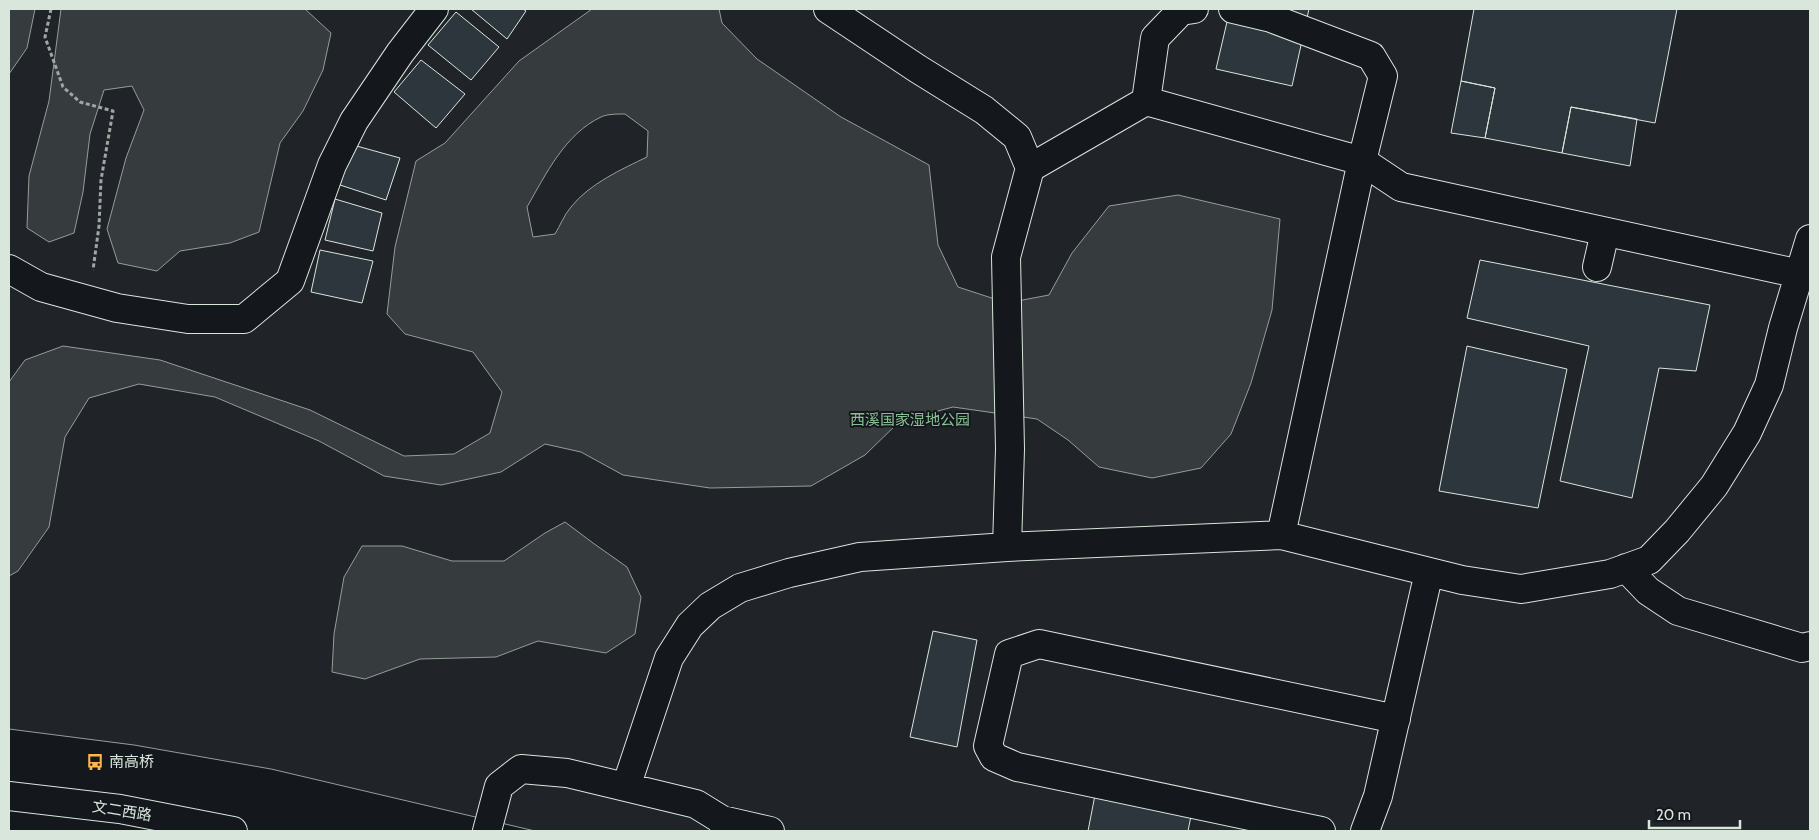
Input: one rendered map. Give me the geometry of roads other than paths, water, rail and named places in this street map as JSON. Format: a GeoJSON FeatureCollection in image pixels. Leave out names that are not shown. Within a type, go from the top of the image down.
{"type":"FeatureCollection","features":[{"type":"Feature","properties":{"kind":"street"},"geometry":{"type":"LineString","coordinates":[[828,9],[984,110],[1017,137],[1030,168],[1006,257],[1010,449],[1007,547]]}},
{"type":"Feature","properties":{"kind":"street"},"geometry":{"type":"LineString","coordinates":[[1146,101],[1155,38],[1181,11],[1194,9]]}},
{"type":"Feature","properties":{"kind":"street"},"geometry":{"type":"LineString","coordinates":[[1233,9],[1271,18],[1371,56],[1383,76],[1362,161],[1281,535]]}},
{"type":"Feature","properties":{"kind":"street"},"geometry":{"type":"LineString","coordinates":[[9,269],[42,287],[117,308],[188,318],[244,319],[290,281],[332,165],[354,120],[400,52],[422,13]]}},
{"type":"Feature","properties":{"kind":"street"},"geometry":{"type":"LineString","coordinates":[[1030,168],[1146,101],[1362,161],[1401,187],[1800,274]]}},
{"type":"Feature","properties":{"kind":"street"},"geometry":{"type":"LineString","coordinates":[[1597,267],[1605,232]]}},
{"type":"Feature","properties":{"kind":"street"},"geometry":{"type":"LineString","coordinates":[[626,787],[669,658],[690,625],[710,606],[740,588],[788,573],[860,557],[1007,547],[1281,535],[1462,580],[1521,588],[1610,574],[1649,560],[1677,531],[1714,486],[1747,433],[1769,385],[1783,328],[1810,239]]}},
{"type":"Feature","properties":{"kind":"street"},"geometry":{"type":"LineString","coordinates":[[1626,568],[1648,591],[1678,611],[1802,648],[1810,646]]}},
{"type":"Feature","properties":{"kind":"street"},"geometry":{"type":"LineString","coordinates":[[1365,831],[1378,796],[1430,572]]}},
{"type":"Feature","properties":{"kind":"street"},"geometry":{"type":"LineString","coordinates":[[1321,831],[1016,766],[994,757],[988,746],[1009,654],[1039,644],[1396,719]]}},
{"type":"Feature","properties":{"kind":"street"},"geometry":{"type":"LineString","coordinates":[[487,831],[499,786],[521,769],[568,773],[696,804],[724,825],[770,831]]}},
{"type":"Feature","properties":{"kind":"street","name":"文二西路"},"geometry":{"type":"LineString","coordinates":[[9,796],[120,809],[233,831]]}},
{"type":"Feature","properties":{"kind":"place","name":"南高桥"},"geometry":{"type":"Point","coordinates":[95,762]}},
{"type":"Feature","properties":{"kind":"park label","name":"西溪国家湿地公园"},"geometry":{"type":"Point","coordinates":[910,420]}}]}
